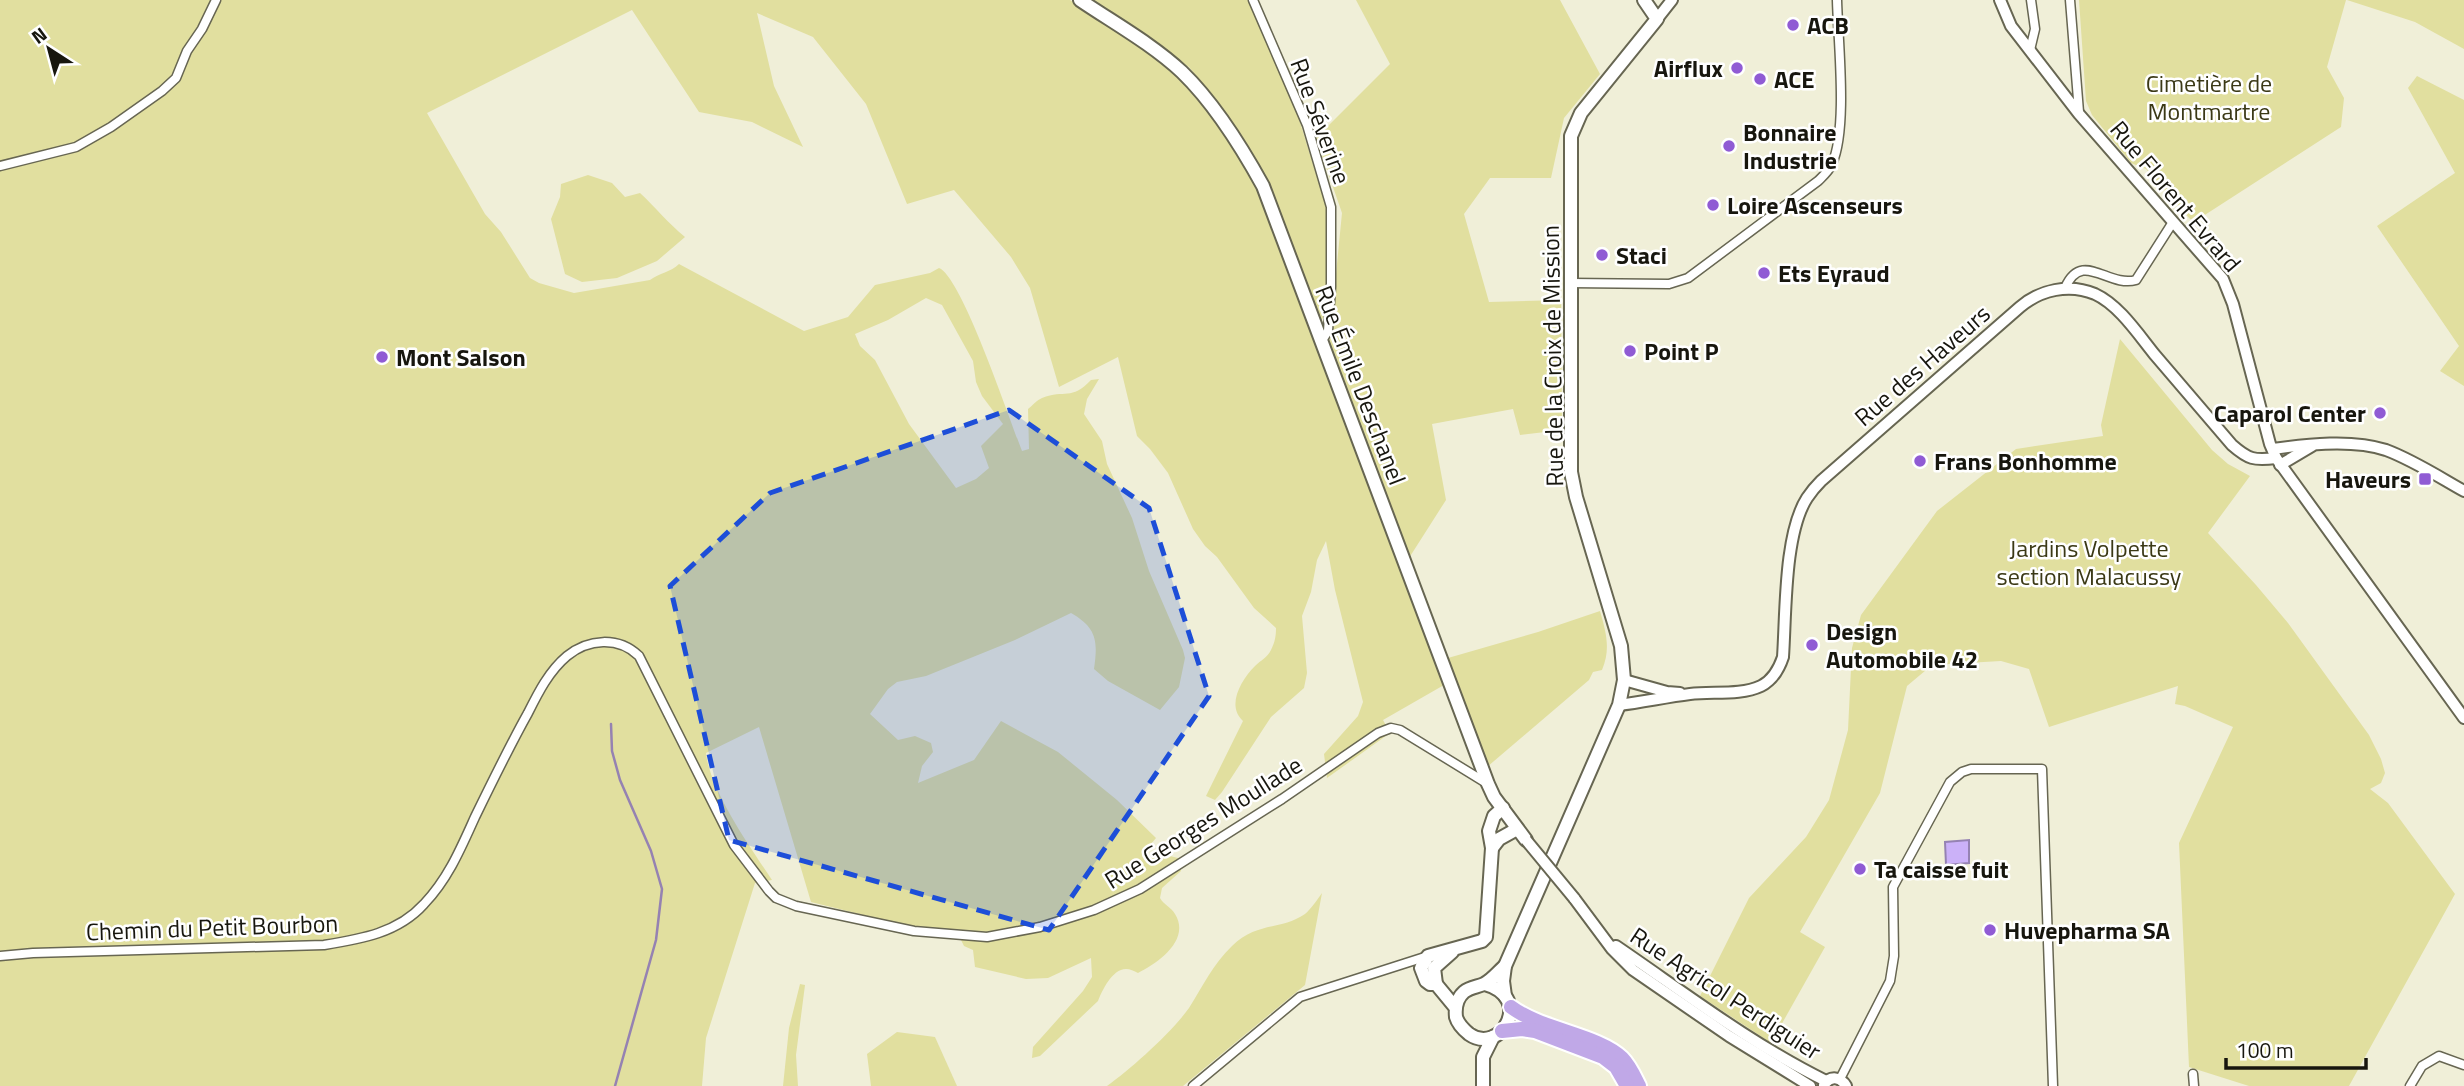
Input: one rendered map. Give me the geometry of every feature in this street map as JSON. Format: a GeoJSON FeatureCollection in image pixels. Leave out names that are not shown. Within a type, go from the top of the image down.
{"type":"FeatureCollection","features":[{"type":"Feature","properties":{"kind":"highway"},"geometry":{"type":"LineString","coordinates":[[1508,1001],[1538,1023],[1600,1045],[1620,1056],[1631,1068],[1639,1086]]}},
{"type":"Feature","properties":{"kind":"highway"},"geometry":{"type":"LineString","coordinates":[[1497,1034],[1522,1029],[1535,1031],[1603,1057],[1616,1067],[1627,1086]]}},
{"type":"Feature","properties":{"kind":"main road","name":"Rue Émile Deschanel"},"geometry":{"type":"LineString","coordinates":[[1080,0],[1182,72],[1215,111],[1264,186],[1488,785],[1522,834]]}},
{"type":"Feature","properties":{"kind":"main road"},"geometry":{"type":"LineString","coordinates":[[1644,0],[1657,19]]}},
{"type":"Feature","properties":{"kind":"main road","name":"Rue de la Croix de Mission"},"geometry":{"type":"LineString","coordinates":[[1505,966],[1619,705],[1624,680],[1621,646],[1571,472],[1571,136],[1581,113],[1657,19]]}},
{"type":"Feature","properties":{"kind":"main road"},"geometry":{"type":"LineString","coordinates":[[1463,993],[1430,984],[1421,971],[1422,963],[1428,956],[1482,941],[1486,937],[1492,848],[1489,831],[1494,816],[1503,808]]}},
{"type":"Feature","properties":{"kind":"main road"},"geometry":{"type":"LineString","coordinates":[[1492,848],[1499,839],[1522,834]]}},
{"type":"Feature","properties":{"kind":"main road"},"geometry":{"type":"LineString","coordinates":[[1458,948],[1434,968],[1440,988],[1455,1007],[1457,1020],[1473,1037],[1483,1057],[1483,1086]]}},
{"type":"Feature","properties":{"kind":"main road"},"geometry":{"type":"LineString","coordinates":[[1485,984],[1505,966]]}},
{"type":"Feature","properties":{"kind":"main road"},"geometry":{"type":"LineString","coordinates":[[1483,1057],[1497,1034],[1509,1021],[1503,981],[1505,966]]}},
{"type":"Feature","properties":{"kind":"main road"},"geometry":{"type":"LineString","coordinates":[[1455,1007],[1463,993],[1485,984],[1495,987],[1508,1001]]}},
{"type":"Feature","properties":{"kind":"main road"},"geometry":{"type":"LineString","coordinates":[[1473,1037],[1497,1034]]}},
{"type":"Feature","properties":{"kind":"street"},"geometry":{"type":"LineString","coordinates":[[0,166],[76,147],[111,127],[162,91],[176,78],[187,51],[202,29],[216,0]]}},
{"type":"Feature","properties":{"kind":"street","name":"Rue Séverine"},"geometry":{"type":"LineString","coordinates":[[1253,0],[1307,125],[1331,207],[1328,331],[1321,342]]}},
{"type":"Feature","properties":{"kind":"street","name":"Rue de la Croix de Mission"},"geometry":{"type":"LineString","coordinates":[[1657,19],[1672,0]]}},
{"type":"Feature","properties":{"kind":"street"},"geometry":{"type":"LineString","coordinates":[[1570,283],[1670,284],[1688,278],[1831,167],[1840,127],[1837,0]]}},
{"type":"Feature","properties":{"kind":"street","name":"Rue Florent Evrard"},"geometry":{"type":"LineString","coordinates":[[2000,0],[2011,26],[2079,114],[2222,279],[2229,290],[2276,457],[2464,718]]}},
{"type":"Feature","properties":{"kind":"street"},"geometry":{"type":"LineString","coordinates":[[2030,50],[2035,29],[2031,0]]}},
{"type":"Feature","properties":{"kind":"street"},"geometry":{"type":"LineString","coordinates":[[2070,0],[2079,114]]}},
{"type":"Feature","properties":{"kind":"street"},"geometry":{"type":"LineString","coordinates":[[2173,222],[2136,280],[2126,283],[2082,269],[2070,276],[2065,288],[2093,293],[2106,301],[2232,445],[2245,456],[2260,460],[2312,446],[2358,444],[2386,450],[2464,491]]}},
{"type":"Feature","properties":{"kind":"street","name":"Rue des Haveurs"},"geometry":{"type":"LineString","coordinates":[[1619,705],[1690,694],[1745,690],[1759,687],[1769,681],[1778,671],[1783,657],[1791,552],[1796,524],[1807,498],[1821,481],[2020,307],[2029,300],[2065,288]]}},
{"type":"Feature","properties":{"kind":"street"},"geometry":{"type":"LineString","coordinates":[[2276,457],[2312,446]]}},
{"type":"Feature","properties":{"kind":"street","name":"Chemin du Petit Bourbon"},"geometry":{"type":"LineString","coordinates":[[0,956],[324,945],[356,940],[392,929],[423,906],[453,865],[512,741],[552,672],[567,656],[586,645],[605,641],[631,649],[639,656],[734,845],[776,898],[796,906],[914,932]]}},
{"type":"Feature","properties":{"kind":"street","name":"Rue des Haveurs"},"geometry":{"type":"LineString","coordinates":[[1624,680],[1667,692],[1690,694]]}},
{"type":"Feature","properties":{"kind":"street","name":"Rue Georges Moullade"},"geometry":{"type":"LineString","coordinates":[[914,932],[987,937],[1040,927],[1094,909],[1140,889],[1282,799],[1378,733],[1391,728],[1399,730],[1488,785]]}},
{"type":"Feature","properties":{"kind":"street"},"geometry":{"type":"LineString","coordinates":[[1843,1083],[1890,981],[1894,957],[1893,887],[1950,782],[1962,772],[1971,769],[2042,769],[2053,1086]]}},
{"type":"Feature","properties":{"kind":"street","name":"Rue Agricol Perdiguier"},"geometry":{"type":"LineString","coordinates":[[1522,834],[1604,938],[1633,970],[1740,1044],[1810,1086]]}},
{"type":"Feature","properties":{"kind":"street","name":"Rue Agricol Perdiguier"},"geometry":{"type":"LineString","coordinates":[[1604,938],[1734,1028],[1790,1063],[1825,1084],[1834,1078],[1843,1083]]}},
{"type":"Feature","properties":{"kind":"street"},"geometry":{"type":"LineString","coordinates":[[1193,1086],[1300,997],[1428,956]]}},
{"type":"Feature","properties":{"kind":"street"},"geometry":{"type":"LineString","coordinates":[[2410,1086],[2422,1066],[2439,1056],[2464,1065]]}},
{"type":"Feature","properties":{"kind":"street"},"geometry":{"type":"LineString","coordinates":[[2193,1074],[2193,1086]]}},
{"type":"Feature","properties":{"kind":"highlighted area"},"geometry":{"type":"Polygon","coordinates":[[[1009,410],[1149,508],[1209,696],[1049,930],[729,840],[670,586],[770,493],[1009,410]]]}},
{"type":"Feature","properties":{"kind":"green space"},"geometry":{"type":"Polygon","coordinates":[[[0,0],[1070,0],[1164,66],[1190,89],[1214,116],[1262,195],[1444,685],[1383,720],[1390,733],[1327,778],[1324,754],[1358,716],[1363,702],[1335,590],[1326,541],[1317,560],[1311,592],[1302,616],[1307,673],[1304,688],[1271,717],[1215,800],[1206,796],[1243,721],[1236,708],[1237,693],[1250,672],[1269,653],[1276,628],[1254,608],[1217,557],[1205,546],[1193,529],[1168,473],[1137,436],[1118,357],[1059,387],[1030,288],[1011,257],[954,190],[907,204],[866,104],[813,37],[757,13],[774,86],[803,147],[752,122],[699,112],[632,10],[427,113],[485,214],[501,232],[530,278],[539,283],[574,293],[650,280],[679,264],[804,331],[848,317],[875,285],[930,273],[939,268],[949,277],[972,322],[1022,451],[1029,449],[1028,409],[1042,398],[1073,393],[1091,380],[1099,379],[1087,399],[1084,414],[1102,441],[1107,464],[1132,518],[1149,571],[1183,650],[1185,658],[1179,687],[1160,710],[1108,681],[1094,669],[1096,651],[1091,630],[1071,613],[1015,640],[926,676],[897,682],[888,689],[870,714],[898,740],[915,736],[931,743],[933,752],[922,766],[918,783],[974,760],[1001,721],[1058,752],[1117,800],[1156,838],[1145,851],[1145,859],[1166,855],[1178,858],[1181,871],[1162,888],[1160,898],[1173,912],[1179,924],[1179,933],[1170,950],[1138,973],[1126,969],[1116,973],[1108,981],[1098,1001],[1040,1056],[1032,1058],[1033,1047],[1083,991],[1092,977],[1091,958],[1048,978],[1026,979],[975,967],[973,950],[964,946],[957,932],[912,927],[811,902],[759,727],[706,753],[709,768],[723,801],[772,880],[755,883],[706,1038],[702,1086],[0,1086],[0,0]],[[926,298],[888,320],[855,334],[860,346],[875,360],[909,424],[956,488],[976,479],[989,468],[981,446],[1003,424],[982,396],[976,382],[973,361],[942,305],[926,298]]]}},
{"type":"Feature","properties":{"kind":"green space"},"geometry":{"type":"Polygon","coordinates":[[[1092,0],[1249,0],[1295,106],[1329,216],[1329,272],[1324,317],[1321,320],[1270,189],[1258,163],[1231,122],[1189,67],[1169,57],[1092,0]]]}},
{"type":"Feature","properties":{"kind":"green space"},"geometry":{"type":"Polygon","coordinates":[[[1356,0],[1560,0],[1600,74],[1564,118],[1551,178],[1490,178],[1464,214],[1489,302],[1561,300],[1562,430],[1520,435],[1513,409],[1432,424],[1446,500],[1409,558],[1329,345],[1342,213],[1316,138],[1390,64],[1356,0]]]}},
{"type":"Feature","properties":{"kind":"green space","name":"Cimetière de Montmartre"},"geometry":{"type":"Polygon","coordinates":[[[2079,0],[2346,0],[2327,67],[2344,98],[2341,127],[2197,220],[2190,219],[2146,169],[2131,163],[2092,115],[2086,101],[2079,0]]]}},
{"type":"Feature","properties":{"kind":"green space"},"geometry":{"type":"Polygon","coordinates":[[[2347,0],[2464,0],[2464,49],[2415,22],[2347,0]]]}},
{"type":"Feature","properties":{"kind":"green space"},"geometry":{"type":"Polygon","coordinates":[[[2417,76],[2464,100],[2464,386],[2440,371],[2459,346],[2377,226],[2455,173],[2408,88],[2417,76]]]}},
{"type":"Feature","properties":{"kind":"green space"},"geometry":{"type":"Polygon","coordinates":[[[588,175],[612,183],[625,197],[640,193],[685,237],[657,261],[617,278],[582,282],[565,274],[551,219],[560,197],[561,184],[588,175]]]}},
{"type":"Feature","properties":{"kind":"green space","name":"Jardins Volpette section Malacussy"},"geometry":{"type":"Polygon","coordinates":[[[2120,339],[2212,450],[2228,464],[2250,476],[2208,533],[2288,623],[2369,735],[2385,773],[2381,783],[2370,789],[2388,803],[2455,894],[2349,1086],[2249,1086],[2189,1067],[2179,843],[2233,727],[2175,704],[2178,686],[2049,727],[2029,669],[2001,661],[1932,665],[1907,686],[1880,793],[1800,932],[1825,947],[1771,1043],[1700,996],[1749,898],[1806,837],[1829,800],[1848,730],[1852,648],[1861,615],[1937,511],[2016,449],[2103,436],[2101,425],[2120,339]]]}},
{"type":"Feature","properties":{"kind":"green space"},"geometry":{"type":"Polygon","coordinates":[[[1600,611],[1607,648],[1602,670],[1593,672],[1589,680],[1487,767],[1448,658],[1600,611]]]}},
{"type":"Feature","properties":{"kind":"green space"},"geometry":{"type":"Polygon","coordinates":[[[1322,893],[1305,985],[1183,1086],[1107,1086],[1172,1028],[1232,946],[1260,929],[1287,923],[1305,914],[1322,893]]]}},
{"type":"Feature","properties":{"kind":"green space"},"geometry":{"type":"Polygon","coordinates":[[[800,984],[805,985],[796,1055],[798,1086],[783,1086],[789,1028],[800,984]]]}},
{"type":"Feature","properties":{"kind":"green space"},"geometry":{"type":"Polygon","coordinates":[[[897,1032],[935,1037],[957,1086],[871,1086],[867,1054],[897,1032]]]}},
{"type":"Feature","properties":{"kind":"shaded area"},"geometry":{"type":"Polygon","coordinates":[[[1969,840],[1969,863],[1946,865],[1945,842],[1969,840]]]}},
{"type":"Feature","properties":{"kind":"waterway"},"geometry":{"type":"LineString","coordinates":[[611,724],[612,751],[620,780],[651,851],[662,889],[656,940],[615,1086]]}},
{"type":"Feature","properties":{"kind":"place","name":"ACB"},"geometry":{"type":"Point","coordinates":[1793,25]}},
{"type":"Feature","properties":{"kind":"place","name":"Airflux"},"geometry":{"type":"Point","coordinates":[1737,68]}},
{"type":"Feature","properties":{"kind":"place","name":"ACE"},"geometry":{"type":"Point","coordinates":[1760,79]}},
{"type":"Feature","properties":{"kind":"place","name":"Bonnaire Industrie"},"geometry":{"type":"Point","coordinates":[1729,146]}},
{"type":"Feature","properties":{"kind":"place","name":"Loire Ascenseurs"},"geometry":{"type":"Point","coordinates":[1713,205]}},
{"type":"Feature","properties":{"kind":"place","name":"Staci"},"geometry":{"type":"Point","coordinates":[1602,255]}},
{"type":"Feature","properties":{"kind":"place","name":"Ets Eyraud"},"geometry":{"type":"Point","coordinates":[1764,273]}},
{"type":"Feature","properties":{"kind":"place","name":"Point P"},"geometry":{"type":"Point","coordinates":[1630,351]}},
{"type":"Feature","properties":{"kind":"place","name":"Mont Salson"},"geometry":{"type":"Point","coordinates":[382,357]}},
{"type":"Feature","properties":{"kind":"place","name":"Caparol Center"},"geometry":{"type":"Point","coordinates":[2380,413]}},
{"type":"Feature","properties":{"kind":"place","name":"Frans Bonhomme"},"geometry":{"type":"Point","coordinates":[1920,461]}},
{"type":"Feature","properties":{"kind":"place","name":"Haveurs"},"geometry":{"type":"Point","coordinates":[2425,479]}},
{"type":"Feature","properties":{"kind":"place","name":"Design Automobile 42"},"geometry":{"type":"Point","coordinates":[1812,645]}},
{"type":"Feature","properties":{"kind":"place","name":"Ta caisse fuit"},"geometry":{"type":"Point","coordinates":[1860,869]}},
{"type":"Feature","properties":{"kind":"place","name":"Huvepharma SA"},"geometry":{"type":"Point","coordinates":[1990,930]}}]}
